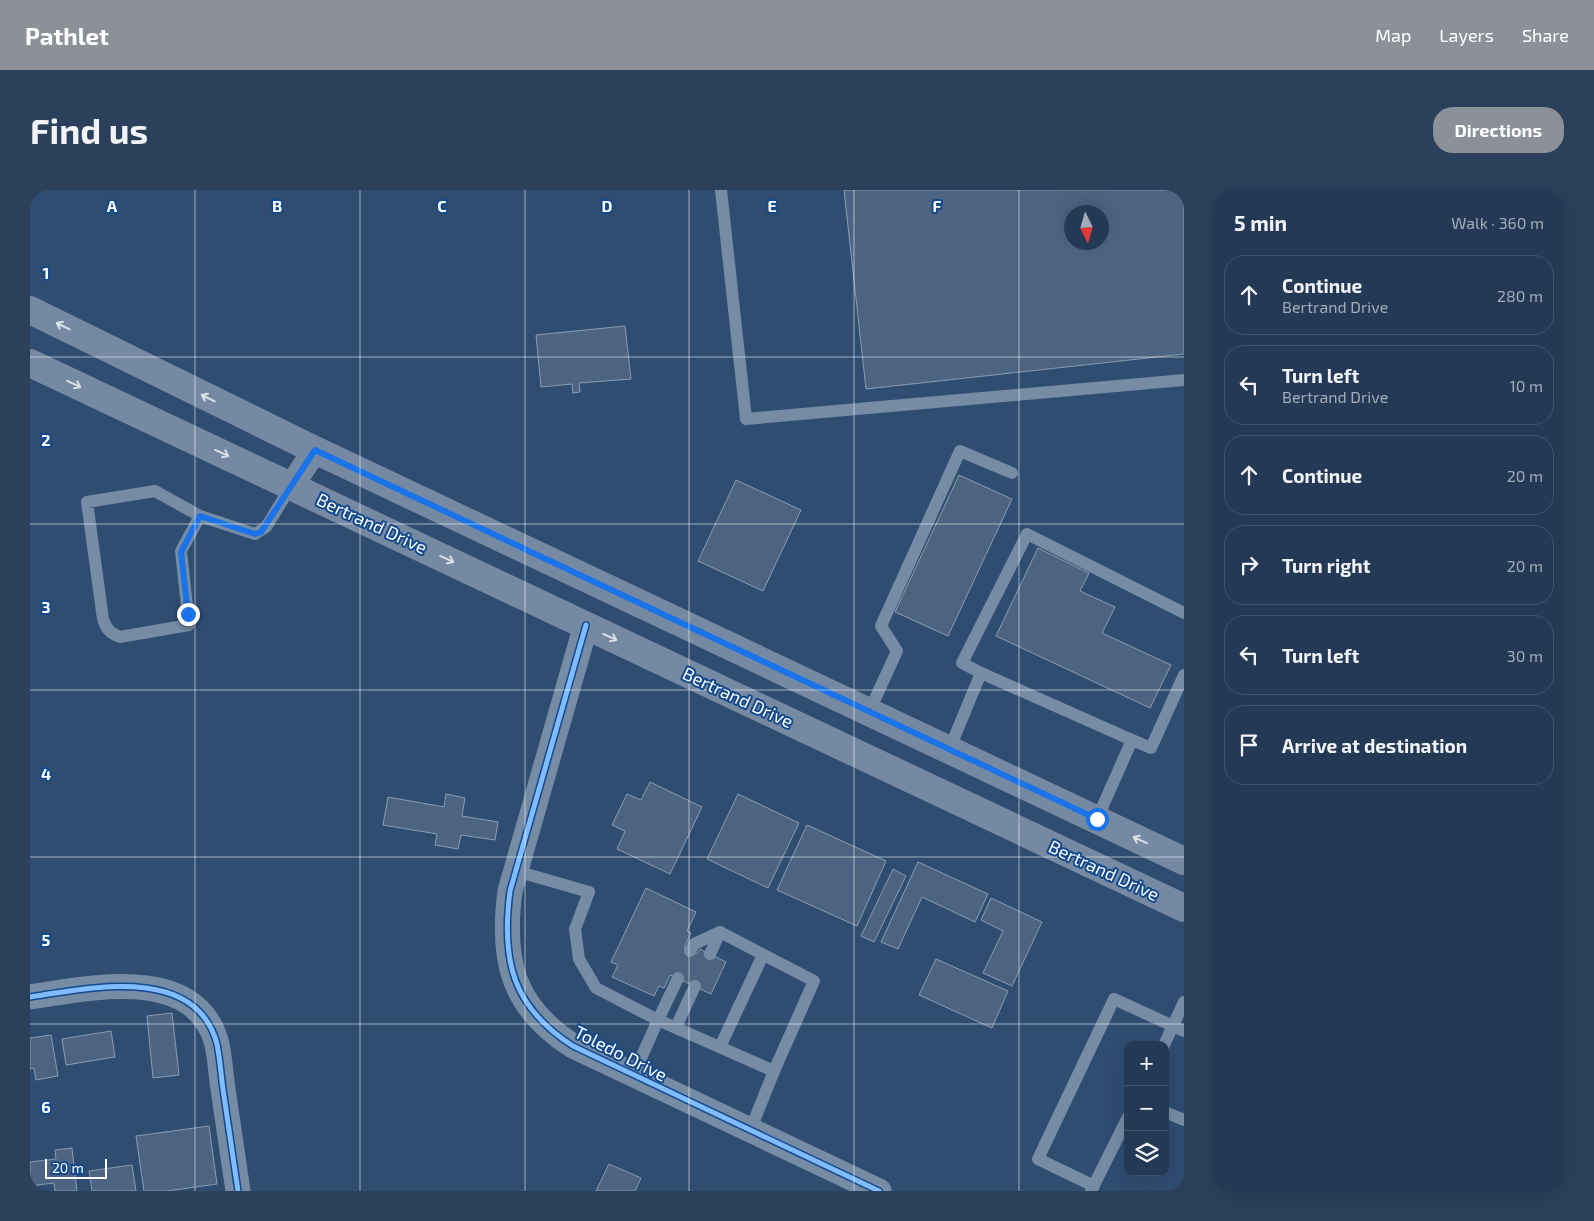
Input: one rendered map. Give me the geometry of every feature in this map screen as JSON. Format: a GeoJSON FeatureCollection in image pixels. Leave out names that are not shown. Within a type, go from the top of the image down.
{"type":"FeatureCollection","features":[{"type":"Feature","properties":{"kind":"main road"},"geometry":{"type":"LineString","coordinates":[[30,310],[315,450],[1184,861]]}},
{"type":"Feature","properties":{"kind":"main road","name":"Bertrand Drive"},"geometry":{"type":"LineString","coordinates":[[30,363],[292,485],[1184,908]]}},
{"type":"Feature","properties":{"kind":"street"},"geometry":{"type":"LineString","coordinates":[[292,485],[315,450]]}},
{"type":"Feature","properties":{"kind":"street","name":"Toledo Drive"},"geometry":{"type":"LineString","coordinates":[[586,625],[573,664],[510,891],[506,924],[507,945],[513,971],[523,998],[551,1032],[590,1055],[879,1191]]}},
{"type":"Feature","properties":{"kind":"street"},"geometry":{"type":"LineString","coordinates":[[30,997],[88,988],[128,987],[169,993],[194,1007],[205,1019],[216,1043],[238,1191]]}},
{"type":"Feature","properties":{"kind":"lane"},"geometry":{"type":"LineString","coordinates":[[721,190],[746,419],[1184,380]]}},
{"type":"Feature","properties":{"kind":"lane"},"geometry":{"type":"LineString","coordinates":[[869,712],[897,651],[881,626],[960,451],[1012,473]]}},
{"type":"Feature","properties":{"kind":"lane"},"geometry":{"type":"LineString","coordinates":[[200,516],[181,552],[188,625],[120,637],[113,634],[106,628],[103,619],[87,502],[154,491],[200,516],[255,534],[266,527],[292,485]]}},
{"type":"Feature","properties":{"kind":"lane"},"geometry":{"type":"LineString","coordinates":[[1184,613],[1028,534],[962,663],[1151,748],[1184,675]]}},
{"type":"Feature","properties":{"kind":"lane"},"geometry":{"type":"LineString","coordinates":[[949,750],[981,673]]}},
{"type":"Feature","properties":{"kind":"lane"},"geometry":{"type":"LineString","coordinates":[[1097,819],[1132,740]]}},
{"type":"Feature","properties":{"kind":"lane"},"geometry":{"type":"LineString","coordinates":[[516,872],[589,892],[575,929],[579,959],[596,988],[658,1020],[774,1071]]}},
{"type":"Feature","properties":{"kind":"lane"},"geometry":{"type":"LineString","coordinates":[[690,951],[694,944],[720,932]]}},
{"type":"Feature","properties":{"kind":"lane"},"geometry":{"type":"LineString","coordinates":[[710,954],[720,932]]}},
{"type":"Feature","properties":{"kind":"lane"},"geometry":{"type":"LineString","coordinates":[[720,932],[814,981],[750,1131]]}},
{"type":"Feature","properties":{"kind":"lane"},"geometry":{"type":"LineString","coordinates":[[720,1047],[763,955]]}},
{"type":"Feature","properties":{"kind":"lane"},"geometry":{"type":"LineString","coordinates":[[634,1076],[678,978]]}},
{"type":"Feature","properties":{"kind":"lane"},"geometry":{"type":"LineString","coordinates":[[676,1027],[695,986]]}},
{"type":"Feature","properties":{"kind":"lane"},"geometry":{"type":"LineString","coordinates":[[1124,1125],[1092,1189],[1038,1159],[1114,999],[1179,1028]]}},
{"type":"Feature","properties":{"kind":"lane"},"geometry":{"type":"LineString","coordinates":[[1168,1041],[1179,1028],[1184,1002]]}},
{"type":"Feature","properties":{"kind":"lane"},"geometry":{"type":"LineString","coordinates":[[1169,1114],[1184,1120]]}},
{"type":"Feature","properties":{"kind":"building"},"geometry":{"type":"Polygon","coordinates":[[[844,190],[1184,190],[1184,354],[866,389],[844,190]]]}},
{"type":"Feature","properties":{"kind":"building"},"geometry":{"type":"Polygon","coordinates":[[[625,326],[631,379],[579,383],[580,392],[573,393],[572,384],[541,387],[536,335],[625,326]]]}},
{"type":"Feature","properties":{"kind":"building"},"geometry":{"type":"Polygon","coordinates":[[[959,475],[1012,499],[948,636],[895,612],[959,475]]]}},
{"type":"Feature","properties":{"kind":"building"},"geometry":{"type":"Polygon","coordinates":[[[736,480],[801,510],[763,591],[698,561],[736,480]]]}},
{"type":"Feature","properties":{"kind":"building"},"geometry":{"type":"Polygon","coordinates":[[[1038,548],[1089,573],[1080,591],[1115,607],[1102,633],[1171,665],[1150,708],[996,636],[1038,548]]]}},
{"type":"Feature","properties":{"kind":"building"},"geometry":{"type":"Polygon","coordinates":[[[650,782],[702,807],[670,874],[617,849],[625,831],[612,825],[627,794],[641,800],[650,782]]]}},
{"type":"Feature","properties":{"kind":"building"},"geometry":{"type":"Polygon","coordinates":[[[446,794],[465,798],[462,816],[498,822],[495,840],[461,835],[458,849],[435,845],[437,834],[383,825],[388,797],[444,807],[446,794]]]}},
{"type":"Feature","properties":{"kind":"building"},"geometry":{"type":"Polygon","coordinates":[[[738,794],[799,823],[768,888],[707,859],[738,794]]]}},
{"type":"Feature","properties":{"kind":"building"},"geometry":{"type":"Polygon","coordinates":[[[807,825],[886,861],[857,926],[777,890],[807,825]]]}},
{"type":"Feature","properties":{"kind":"building"},"geometry":{"type":"Polygon","coordinates":[[[918,862],[988,894],[975,922],[922,897],[898,949],[881,942],[918,862]]]}},
{"type":"Feature","properties":{"kind":"building"},"geometry":{"type":"Polygon","coordinates":[[[893,869],[906,876],[874,942],[861,936],[893,869]]]}},
{"type":"Feature","properties":{"kind":"building"},"geometry":{"type":"Polygon","coordinates":[[[646,888],[696,912],[687,931],[691,933],[684,948],[697,954],[700,949],[726,962],[711,994],[670,975],[664,988],[659,986],[654,996],[612,977],[618,965],[611,962],[646,888]]]}},
{"type":"Feature","properties":{"kind":"building"},"geometry":{"type":"Polygon","coordinates":[[[991,898],[1042,922],[1012,986],[983,973],[1003,931],[981,920],[991,898]]]}},
{"type":"Feature","properties":{"kind":"building"},"geometry":{"type":"Polygon","coordinates":[[[936,959],[1008,991],[992,1028],[919,995],[936,959]]]}},
{"type":"Feature","properties":{"kind":"building"},"geometry":{"type":"Polygon","coordinates":[[[172,1013],[179,1075],[153,1078],[147,1016],[172,1013]]]}},
{"type":"Feature","properties":{"kind":"building"},"geometry":{"type":"Polygon","coordinates":[[[111,1031],[115,1057],[66,1065],[62,1039],[111,1031]]]}},
{"type":"Feature","properties":{"kind":"building"},"geometry":{"type":"Polygon","coordinates":[[[51,1035],[58,1076],[36,1080],[34,1068],[30,1069],[30,1038],[51,1035]]]}},
{"type":"Feature","properties":{"kind":"building"},"geometry":{"type":"Polygon","coordinates":[[[209,1126],[217,1184],[167,1191],[144,1191],[136,1136],[209,1126]]]}},
{"type":"Feature","properties":{"kind":"building"},"geometry":{"type":"Polygon","coordinates":[[[72,1148],[77,1191],[55,1191],[54,1183],[30,1186],[30,1162],[56,1159],[55,1150],[72,1148]]]}},
{"type":"Feature","properties":{"kind":"building"},"geometry":{"type":"Polygon","coordinates":[[[609,1164],[641,1178],[635,1191],[596,1191],[609,1164]]]}},
{"type":"Feature","properties":{"kind":"building"},"geometry":{"type":"Polygon","coordinates":[[[132,1165],[136,1191],[92,1191],[89,1171],[132,1165]]]}},
{"type":"Feature","properties":{"kind":"cycle path"},"geometry":{"type":"LineString","coordinates":[[586,625],[510,891],[507,939],[515,980],[524,998],[536,1015],[552,1031],[573,1046],[879,1191]]}},
{"type":"Feature","properties":{"kind":"cycle path"},"geometry":{"type":"LineString","coordinates":[[30,997],[81,989],[138,987],[164,992],[187,1002],[205,1019],[217,1044],[238,1191]]}},
{"type":"Feature","properties":{"kind":"route"},"geometry":{"type":"LineString","coordinates":[[188,614],[181,552],[200,516],[255,534],[261,532],[315,450],[1097,819]]}}]}
